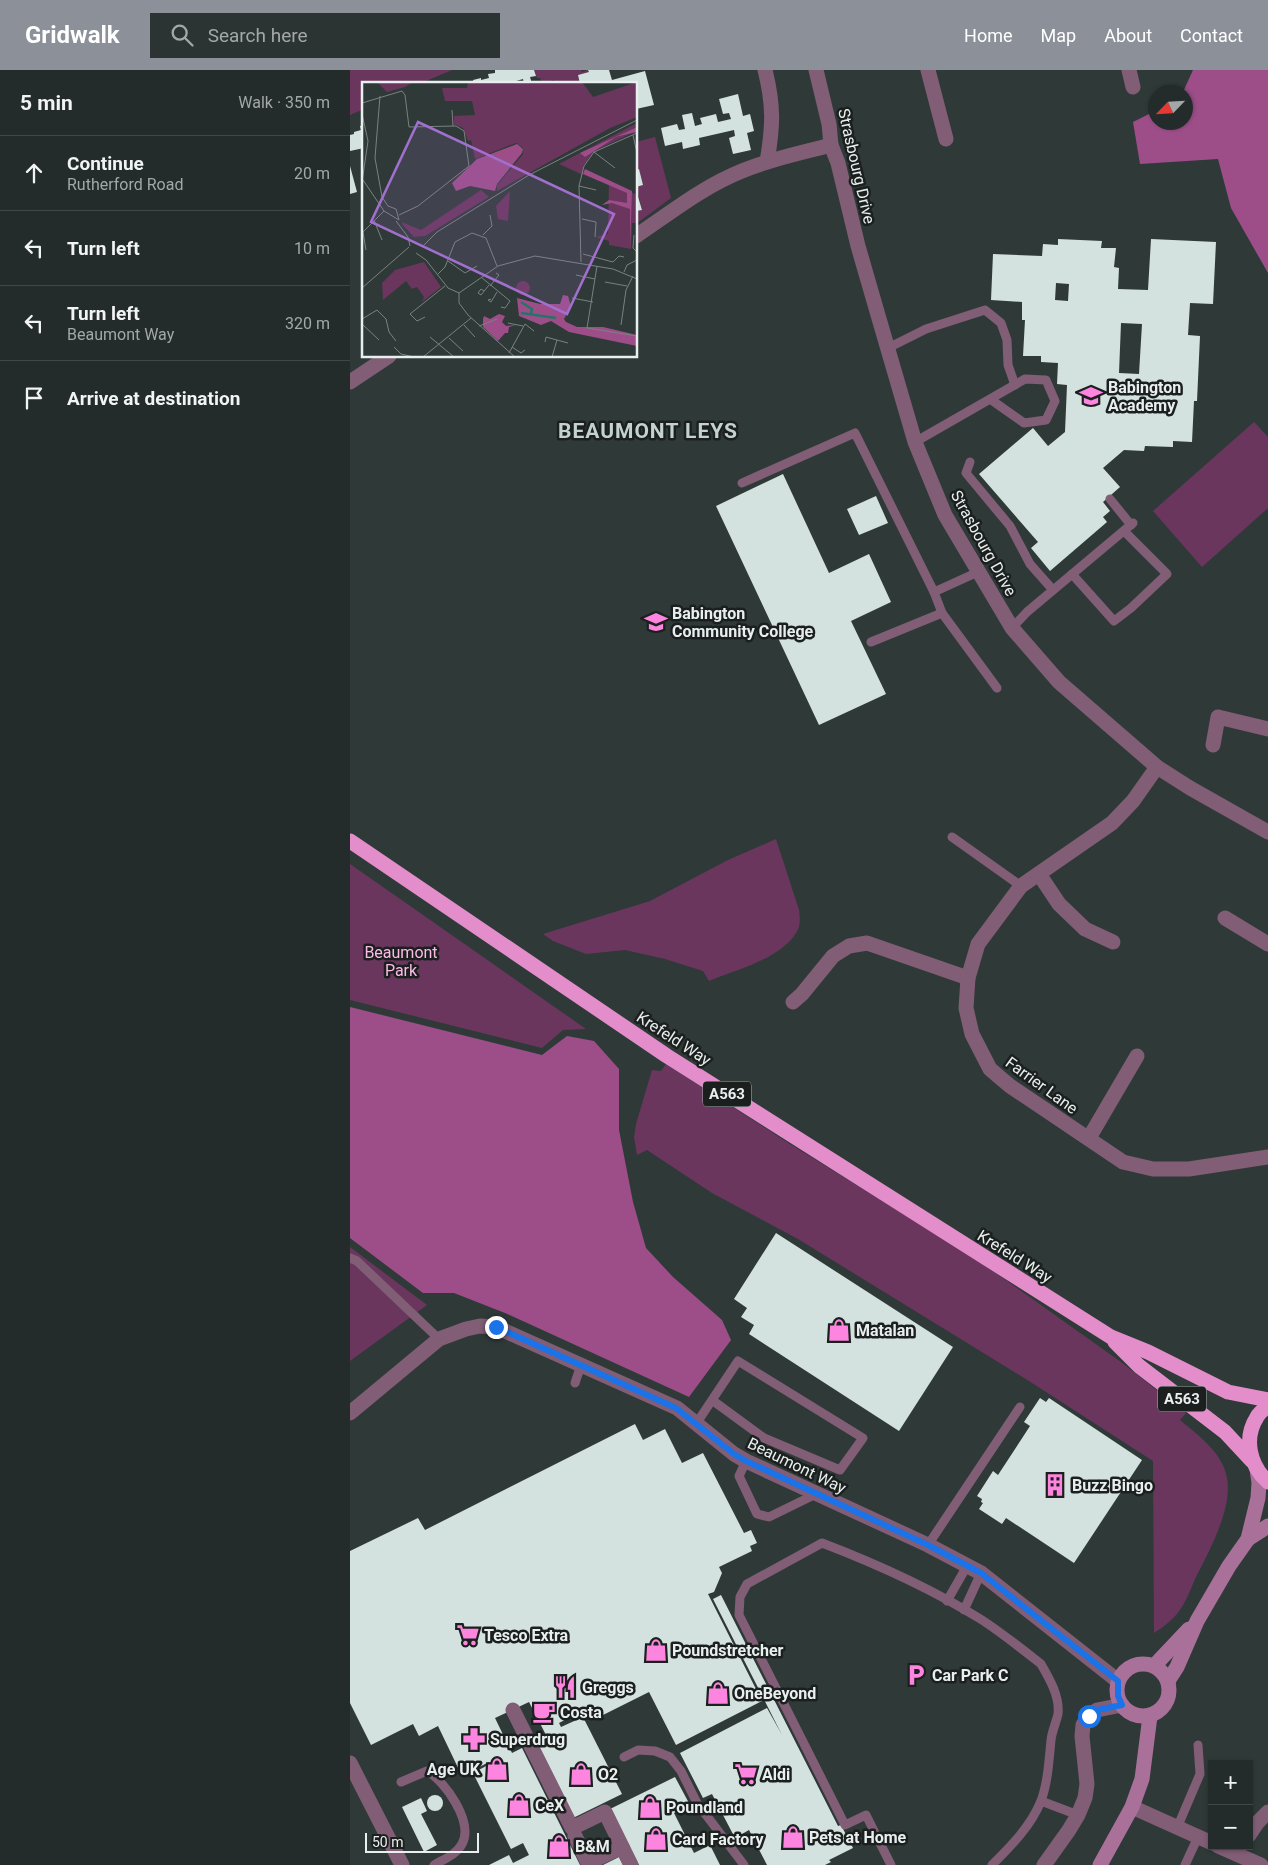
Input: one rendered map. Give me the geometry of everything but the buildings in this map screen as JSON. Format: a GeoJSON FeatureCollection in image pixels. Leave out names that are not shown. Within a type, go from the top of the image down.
{"type":"FeatureCollection","features":[{"type":"Feature","properties":{"kind":"highway","name":"Krefeld Way"},"geometry":{"type":"LineString","coordinates":[[350,841],[667,1056],[1111,1338],[1148,1352],[1228,1392],[1268,1400]]}},
{"type":"Feature","properties":{"kind":"highway","name":"Krefeld Way"},"geometry":{"type":"LineString","coordinates":[[1111,1338],[1139,1366],[1224,1432],[1268,1482]]}},
{"type":"Feature","properties":{"kind":"highway"},"geometry":{"type":"LineString","coordinates":[[1254,1465],[1249,1446],[1250,1433],[1257,1417],[1268,1406]]}},
{"type":"Feature","properties":{"kind":"street"},"geometry":{"type":"LineString","coordinates":[[764,70],[771,94],[772,129],[767,162]]}},
{"type":"Feature","properties":{"kind":"street","name":"Strasbourg Drive"},"geometry":{"type":"LineString","coordinates":[[816,70],[830,124],[831,144],[838,163],[858,246],[915,442],[945,515],[978,572],[1012,628],[1059,682],[1157,767],[1268,832]]}},
{"type":"Feature","properties":{"kind":"street"},"geometry":{"type":"LineString","coordinates":[[928,70],[946,139]]}},
{"type":"Feature","properties":{"kind":"street"},"geometry":{"type":"LineString","coordinates":[[1129,70],[1133,87]]}},
{"type":"Feature","properties":{"kind":"street"},"geometry":{"type":"LineString","coordinates":[[638,235],[695,195],[740,171],[831,144]]}},
{"type":"Feature","properties":{"kind":"street"},"geometry":{"type":"LineString","coordinates":[[350,382],[386,358]]}},
{"type":"Feature","properties":{"kind":"street"},"geometry":{"type":"LineString","coordinates":[[1213,745],[1218,717],[1268,729]]}},
{"type":"Feature","properties":{"kind":"street","name":"Farrier Lane"},"geometry":{"type":"LineString","coordinates":[[1157,767],[1133,800],[1112,823],[1021,886],[978,944],[968,978],[966,1008],[972,1034],[990,1069],[1010,1086],[1123,1162],[1153,1169],[1190,1169],[1268,1158]]}},
{"type":"Feature","properties":{"kind":"street"},"geometry":{"type":"LineString","coordinates":[[1039,874],[1060,904],[1086,929],[1113,942]]}},
{"type":"Feature","properties":{"kind":"street"},"geometry":{"type":"LineString","coordinates":[[1225,918],[1268,944]]}},
{"type":"Feature","properties":{"kind":"street"},"geometry":{"type":"LineString","coordinates":[[793,1002],[802,994],[833,956],[849,946],[867,942],[968,978]]}},
{"type":"Feature","properties":{"kind":"street"},"geometry":{"type":"LineString","coordinates":[[1089,1138],[1137,1056]]}},
{"type":"Feature","properties":{"kind":"street","name":"Beaumont Way"},"geometry":{"type":"LineString","coordinates":[[350,1414],[439,1339],[480,1326],[496,1327],[676,1408],[734,1454],[746,1461],[928,1545],[981,1573],[1118,1681]]}},
{"type":"Feature","properties":{"kind":"street"},"geometry":{"type":"LineString","coordinates":[[1168,1681],[1197,1621],[1229,1566],[1248,1539],[1258,1498],[1259,1483],[1254,1465]]}},
{"type":"Feature","properties":{"kind":"street"},"geometry":{"type":"LineString","coordinates":[[1248,1539],[1268,1526]]}},
{"type":"Feature","properties":{"kind":"street"},"geometry":{"type":"LineString","coordinates":[[1154,1666],[1197,1621]]}},
{"type":"Feature","properties":{"kind":"street"},"geometry":{"type":"LineString","coordinates":[[1135,1665],[1154,1666],[1161,1670],[1168,1681],[1169,1696],[1163,1708],[1150,1716],[1142,1717],[1130,1714],[1122,1705],[1118,1696],[1118,1681],[1125,1672],[1135,1665]]}},
{"type":"Feature","properties":{"kind":"street"},"geometry":{"type":"LineString","coordinates":[[1044,1865],[1078,1814],[1084,1798],[1087,1784],[1086,1758],[1082,1736],[1084,1725],[1089,1716],[1097,1710],[1122,1705]]}},
{"type":"Feature","properties":{"kind":"street"},"geometry":{"type":"LineString","coordinates":[[513,1710],[572,1828],[605,1812],[631,1865]]}},
{"type":"Feature","properties":{"kind":"street"},"geometry":{"type":"LineString","coordinates":[[1100,1865],[1132,1807],[1142,1779],[1150,1716]]}},
{"type":"Feature","properties":{"kind":"street"},"geometry":{"type":"LineString","coordinates":[[350,1763],[402,1865]]}},
{"type":"Feature","properties":{"kind":"street"},"geometry":{"type":"LineString","coordinates":[[1132,1807],[1208,1841]]}},
{"type":"Feature","properties":{"kind":"street"},"geometry":{"type":"LineString","coordinates":[[1253,1829],[1268,1812]]}},
{"type":"Feature","properties":{"kind":"street"},"geometry":{"type":"LineString","coordinates":[[575,1836],[588,1863],[622,1847]]}},
{"type":"Feature","properties":{"kind":"street"},"geometry":{"type":"LineString","coordinates":[[1239,1850],[1260,1865]]}},
{"type":"Feature","properties":{"kind":"lane"},"geometry":{"type":"LineString","coordinates":[[888,348],[926,329],[986,310],[1001,324],[1007,340],[1008,366],[1015,385]]}},
{"type":"Feature","properties":{"kind":"lane"},"geometry":{"type":"LineString","coordinates":[[915,442],[990,399],[1015,385],[1025,379],[1046,380],[1055,401],[1046,420],[1024,423],[990,399]]}},
{"type":"Feature","properties":{"kind":"lane"},"geometry":{"type":"LineString","coordinates":[[742,483],[855,433],[934,592],[942,613],[997,688]]}},
{"type":"Feature","properties":{"kind":"lane"},"geometry":{"type":"LineString","coordinates":[[970,462],[966,473],[1010,526],[1030,564],[1054,590]]}},
{"type":"Feature","properties":{"kind":"lane"},"geometry":{"type":"LineString","coordinates":[[1072,574],[1114,621],[1131,608],[1167,574],[1129,526],[1110,498]]}},
{"type":"Feature","properties":{"kind":"lane"},"geometry":{"type":"LineString","coordinates":[[1012,628],[1027,612],[1129,526]]}},
{"type":"Feature","properties":{"kind":"lane"},"geometry":{"type":"LineString","coordinates":[[934,592],[978,572]]}},
{"type":"Feature","properties":{"kind":"lane"},"geometry":{"type":"LineString","coordinates":[[871,642],[942,613]]}},
{"type":"Feature","properties":{"kind":"lane"},"geometry":{"type":"LineString","coordinates":[[952,837],[1021,886]]}},
{"type":"Feature","properties":{"kind":"lane"},"geometry":{"type":"LineString","coordinates":[[350,1258],[356,1261],[439,1339]]}},
{"type":"Feature","properties":{"kind":"lane"},"geometry":{"type":"LineString","coordinates":[[696,1424],[712,1400],[738,1361],[863,1438],[840,1470],[764,1438],[712,1400]]}},
{"type":"Feature","properties":{"kind":"lane"},"geometry":{"type":"LineString","coordinates":[[575,1383],[581,1365]]}},
{"type":"Feature","properties":{"kind":"lane"},"geometry":{"type":"LineString","coordinates":[[928,1545],[1020,1407]]}},
{"type":"Feature","properties":{"kind":"lane"},"geometry":{"type":"LineString","coordinates":[[746,1461],[739,1476],[757,1514],[769,1517],[816,1494]]}},
{"type":"Feature","properties":{"kind":"lane"},"geometry":{"type":"LineString","coordinates":[[891,1865],[866,1815],[845,1825],[739,1615],[740,1597],[747,1584],[822,1543],[876,1564],[964,1610],[1041,1664],[1053,1688],[1058,1713],[1051,1737],[1050,1760],[1041,1801],[1031,1819],[1012,1844],[992,1865]]}},
{"type":"Feature","properties":{"kind":"lane"},"geometry":{"type":"LineString","coordinates":[[947,1601],[967,1566]]}},
{"type":"Feature","properties":{"kind":"lane"},"geometry":{"type":"LineString","coordinates":[[964,1610],[981,1573]]}},
{"type":"Feature","properties":{"kind":"lane"},"geometry":{"type":"LineString","coordinates":[[1177,1828],[1200,1774],[1198,1745]]}},
{"type":"Feature","properties":{"kind":"lane"},"geometry":{"type":"LineString","coordinates":[[624,1757],[638,1750],[655,1752],[670,1757],[681,1771],[697,1802],[744,1865]]}},
{"type":"Feature","properties":{"kind":"lane"},"geometry":{"type":"LineString","coordinates":[[401,1782],[427,1771],[436,1776],[447,1789],[459,1809],[464,1824],[462,1843],[453,1854],[434,1865]]}},
{"type":"Feature","properties":{"kind":"lane"},"geometry":{"type":"LineString","coordinates":[[1041,1801],[1078,1814]]}},
{"type":"Feature","properties":{"kind":"lane"},"geometry":{"type":"LineString","coordinates":[[1185,1865],[1198,1837]]}},
{"type":"Feature","properties":{"kind":"green space"},"geometry":{"type":"Polygon","coordinates":[[[350,70],[452,70],[424,82],[362,82],[362,110],[350,115],[350,70]]]}},
{"type":"Feature","properties":{"kind":"green space"},"geometry":{"type":"Polygon","coordinates":[[[534,70],[581,70],[582,72],[588,70],[589,72],[578,75],[580,82],[554,82],[554,80],[542,82],[540,78],[537,78],[534,70]]]}},
{"type":"Feature","properties":{"kind":"green space"},"geometry":{"type":"Polygon","coordinates":[[[655,137],[671,198],[638,223],[638,210],[642,209],[638,186],[643,185],[638,169],[638,141],[655,137]]]}},
{"type":"Feature","properties":{"kind":"green space"},"geometry":{"type":"Polygon","coordinates":[[[1254,422],[1268,437],[1268,508],[1202,567],[1153,511],[1254,422]]]}},
{"type":"Feature","properties":{"kind":"green space"},"geometry":{"type":"Polygon","coordinates":[[[776,839],[799,910],[799,928],[789,942],[769,957],[757,963],[709,981],[703,971],[665,959],[625,950],[586,954],[553,941],[543,934],[650,901],[728,860],[776,839]]]}},
{"type":"Feature","properties":{"kind":"green space","name":"Beaumont Park"},"geometry":{"type":"Polygon","coordinates":[[[350,864],[586,1029],[563,1030],[542,1048],[350,1000],[350,864]]]}},
{"type":"Feature","properties":{"kind":"green space"},"geometry":{"type":"Polygon","coordinates":[[[666,1064],[790,1144],[975,1258],[1121,1362],[1186,1413],[1180,1420],[1209,1446],[1221,1461],[1225,1469],[1228,1490],[1223,1517],[1212,1544],[1185,1602],[1169,1622],[1154,1633],[1153,1461],[1029,1381],[798,1239],[712,1193],[647,1150],[637,1155],[634,1137],[636,1124],[652,1070],[661,1071],[666,1064]]]}},
{"type":"Feature","properties":{"kind":"green space"},"geometry":{"type":"Polygon","coordinates":[[[350,1247],[427,1305],[350,1361],[350,1247]]]}},
{"type":"Feature","properties":{"kind":"shaded area"},"geometry":{"type":"Polygon","coordinates":[[[1193,70],[1268,70],[1268,273],[1231,208],[1218,159],[1140,164],[1133,122],[1148,114],[1148,130],[1193,130],[1193,85],[1186,85],[1193,70]]]}},
{"type":"Feature","properties":{"kind":"shaded area"},"geometry":{"type":"Polygon","coordinates":[[[350,1007],[542,1055],[567,1036],[594,1041],[619,1069],[619,1130],[633,1202],[646,1248],[673,1277],[722,1320],[731,1340],[689,1397],[505,1313],[454,1293],[423,1293],[350,1238],[350,1007]]]}},
{"type":"Feature","properties":{"kind":"place","name":"Babington Academy"},"geometry":{"type":"Point","coordinates":[1091,396]}},
{"type":"Feature","properties":{"kind":"place","name":"Babington Community College"},"geometry":{"type":"Point","coordinates":[656,622]}},
{"type":"Feature","properties":{"kind":"place","name":"Matalan"},"geometry":{"type":"Point","coordinates":[839,1330]}},
{"type":"Feature","properties":{"kind":"place","name":"Buzz Bingo"},"geometry":{"type":"Point","coordinates":[1055,1485]}},
{"type":"Feature","properties":{"kind":"place","name":"Tesco Extra"},"geometry":{"type":"Point","coordinates":[468,1635]}},
{"type":"Feature","properties":{"kind":"place","name":"Poundstretcher"},"geometry":{"type":"Point","coordinates":[656,1650]}},
{"type":"Feature","properties":{"kind":"place","name":"Car Park C"},"geometry":{"type":"Point","coordinates":[916,1675]}},
{"type":"Feature","properties":{"kind":"place","name":"Greggs"},"geometry":{"type":"Point","coordinates":[565,1687]}},
{"type":"Feature","properties":{"kind":"place","name":"OneBeyond"},"geometry":{"type":"Point","coordinates":[718,1693]}},
{"type":"Feature","properties":{"kind":"place","name":"Costa"},"geometry":{"type":"Point","coordinates":[544,1712]}},
{"type":"Feature","properties":{"kind":"place","name":"Superdrug"},"geometry":{"type":"Point","coordinates":[474,1739]}},
{"type":"Feature","properties":{"kind":"place","name":"Age UK"},"geometry":{"type":"Point","coordinates":[497,1769]}},
{"type":"Feature","properties":{"kind":"place","name":"O2"},"geometry":{"type":"Point","coordinates":[581,1774]}},
{"type":"Feature","properties":{"kind":"place","name":"Aldi"},"geometry":{"type":"Point","coordinates":[746,1774]}},
{"type":"Feature","properties":{"kind":"place","name":"CeX"},"geometry":{"type":"Point","coordinates":[519,1805]}},
{"type":"Feature","properties":{"kind":"place","name":"Poundland"},"geometry":{"type":"Point","coordinates":[650,1807]}},
{"type":"Feature","properties":{"kind":"place","name":"Pets at Home"},"geometry":{"type":"Point","coordinates":[793,1837]}},
{"type":"Feature","properties":{"kind":"place","name":"Card Factory"},"geometry":{"type":"Point","coordinates":[656,1839]}},
{"type":"Feature","properties":{"kind":"place","name":"B&M"},"geometry":{"type":"Point","coordinates":[559,1846]}},
{"type":"Feature","properties":{"kind":"district","name":"BEAUMONT LEYS"},"geometry":{"type":"Point","coordinates":[648,431]}},
{"type":"Feature","properties":{"kind":"route"},"geometry":{"type":"LineString","coordinates":[[496,1327],[676,1408],[734,1454],[746,1461],[928,1545],[981,1573],[1118,1681],[1118,1696],[1122,1705],[1097,1710],[1089,1716]]}}]}
